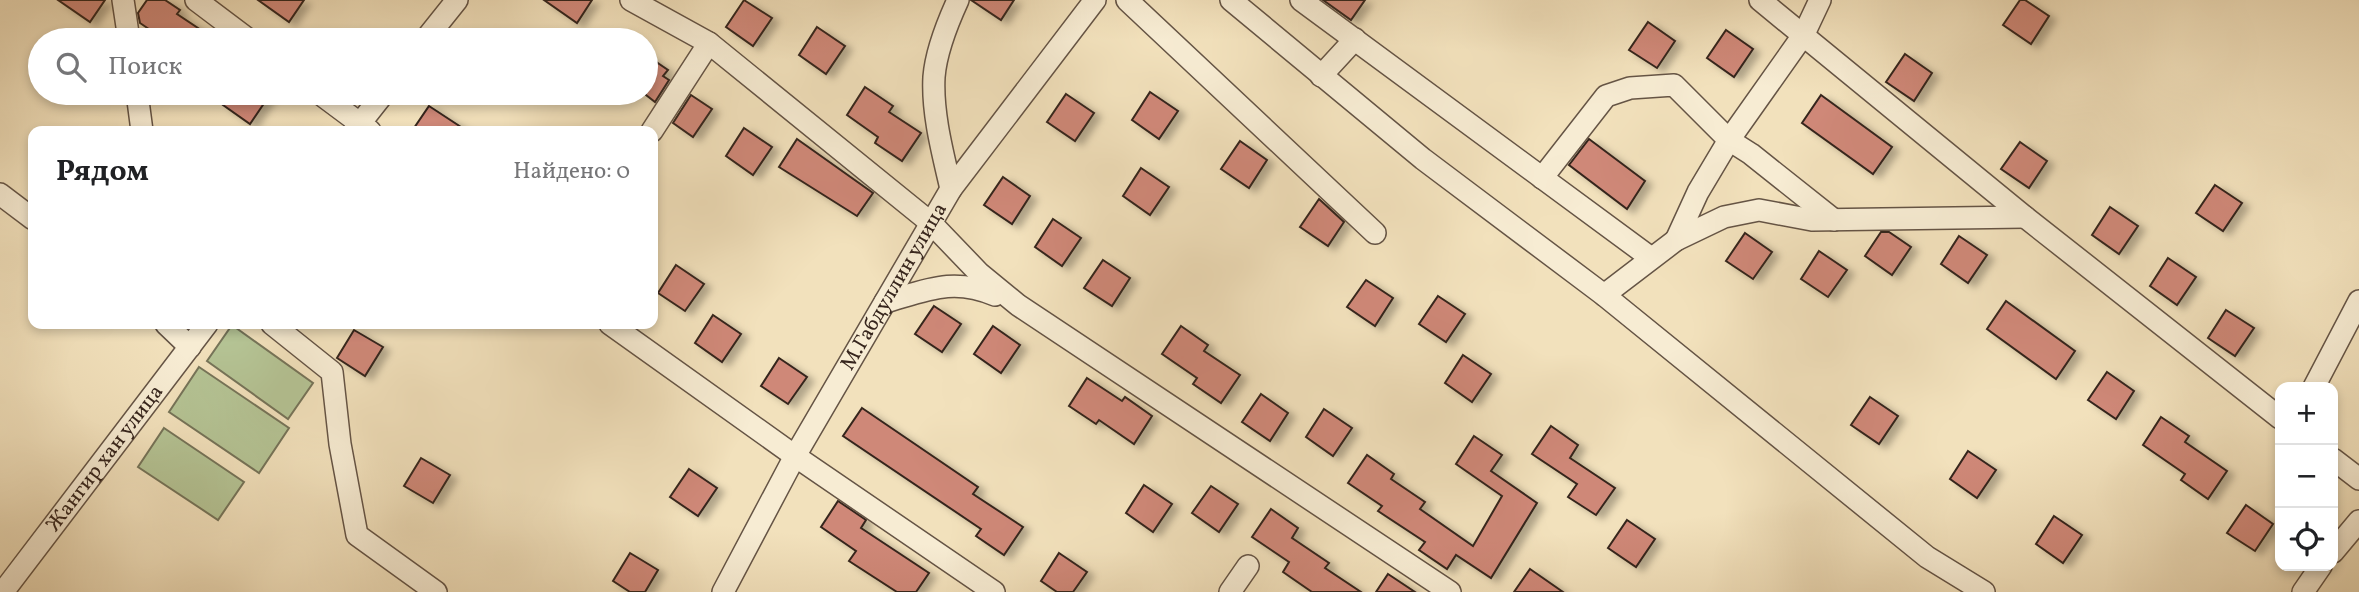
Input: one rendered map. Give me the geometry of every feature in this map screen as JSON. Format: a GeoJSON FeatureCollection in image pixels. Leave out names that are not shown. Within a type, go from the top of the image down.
{"type":"FeatureCollection","features":[{"type":"Feature","properties":{"kind":"street"},"geometry":{"type":"LineString","coordinates":[[123,0],[127,28]]}},
{"type":"Feature","properties":{"kind":"street"},"geometry":{"type":"LineString","coordinates":[[196,0],[233,28]]}},
{"type":"Feature","properties":{"kind":"street"},"geometry":{"type":"LineString","coordinates":[[435,28],[457,0]]}},
{"type":"Feature","properties":{"kind":"street"},"geometry":{"type":"LineString","coordinates":[[631,0],[709,43],[931,223],[979,273],[1018,305],[1441,589]]}},
{"type":"Feature","properties":{"kind":"street"},"geometry":{"type":"LineString","coordinates":[[951,189],[940,142],[934,78],[944,32],[958,0]]}},
{"type":"Feature","properties":{"kind":"street","name":"М.Габдуллин улица"},"geometry":{"type":"LineString","coordinates":[[723,592],[795,456],[951,189],[1095,0]]}},
{"type":"Feature","properties":{"kind":"street"},"geometry":{"type":"LineString","coordinates":[[1127,0],[1375,233]]}},
{"type":"Feature","properties":{"kind":"street"},"geometry":{"type":"LineString","coordinates":[[1231,0],[1423,159],[1604,295],[1927,558],[1984,592]]}},
{"type":"Feature","properties":{"kind":"street"},"geometry":{"type":"LineString","coordinates":[[1301,0],[1651,258]]}},
{"type":"Feature","properties":{"kind":"street"},"geometry":{"type":"LineString","coordinates":[[1760,0],[2025,218],[2275,414]]}},
{"type":"Feature","properties":{"kind":"street"},"geometry":{"type":"LineString","coordinates":[[1676,240],[1698,192],[1729,140],[1804,34],[1820,0]]}},
{"type":"Feature","properties":{"kind":"street"},"geometry":{"type":"LineString","coordinates":[[1321,76],[1355,39]]}},
{"type":"Feature","properties":{"kind":"street"},"geometry":{"type":"LineString","coordinates":[[655,126],[709,43]]}},
{"type":"Feature","properties":{"kind":"street"},"geometry":{"type":"LineString","coordinates":[[1542,178],[1606,96],[1630,88],[1674,85],[1729,140],[1751,154],[1834,220]]}},
{"type":"Feature","properties":{"kind":"street"},"geometry":{"type":"LineString","coordinates":[[139,105],[141,126]]}},
{"type":"Feature","properties":{"kind":"street"},"geometry":{"type":"LineString","coordinates":[[333,105],[358,126]]}},
{"type":"Feature","properties":{"kind":"street"},"geometry":{"type":"LineString","coordinates":[[363,126],[376,105]]}},
{"type":"Feature","properties":{"kind":"street"},"geometry":{"type":"LineString","coordinates":[[0,194],[28,215]]}},
{"type":"Feature","properties":{"kind":"street"},"geometry":{"type":"LineString","coordinates":[[1604,295],[1676,240],[1724,217],[1759,210],[1812,220],[2025,218]]}},
{"type":"Feature","properties":{"kind":"street"},"geometry":{"type":"LineString","coordinates":[[885,302],[931,288],[970,285],[1018,305]]}},
{"type":"Feature","properties":{"kind":"street"},"geometry":{"type":"LineString","coordinates":[[2317,382],[2359,301]]}},
{"type":"Feature","properties":{"kind":"street"},"geometry":{"type":"LineString","coordinates":[[173,329],[190,347]]}},
{"type":"Feature","properties":{"kind":"street","name":"Жангир хан улица"},"geometry":{"type":"LineString","coordinates":[[3,592],[203,329]]}},
{"type":"Feature","properties":{"kind":"street"},"geometry":{"type":"LineString","coordinates":[[278,329],[332,372],[340,444],[357,535],[432,591]]}},
{"type":"Feature","properties":{"kind":"street"},"geometry":{"type":"LineString","coordinates":[[617,329],[795,456],[994,592]]}},
{"type":"Feature","properties":{"kind":"street"},"geometry":{"type":"LineString","coordinates":[[2338,463],[2359,479]]}},
{"type":"Feature","properties":{"kind":"street"},"geometry":{"type":"LineString","coordinates":[[2338,546],[2359,522]]}},
{"type":"Feature","properties":{"kind":"street"},"geometry":{"type":"LineString","coordinates":[[1230,592],[1248,566]]}},
{"type":"Feature","properties":{"kind":"street"},"geometry":{"type":"LineString","coordinates":[[2304,592],[2318,571]]}},
{"type":"Feature","properties":{"kind":"green space"},"geometry":{"type":"Polygon","coordinates":[[[229,329],[238,329],[313,383],[288,419],[207,361],[229,329]]]}},
{"type":"Feature","properties":{"kind":"green space"},"geometry":{"type":"Polygon","coordinates":[[[199,367],[289,428],[259,473],[169,412],[199,367]]]}},
{"type":"Feature","properties":{"kind":"green space"},"geometry":{"type":"Polygon","coordinates":[[[164,428],[244,482],[218,520],[138,467],[164,428]]]}},
{"type":"Feature","properties":{"kind":"building"},"geometry":{"type":"Polygon","coordinates":[[[58,0],[105,0],[90,22],[58,0]]]}},
{"type":"Feature","properties":{"kind":"building"},"geometry":{"type":"Polygon","coordinates":[[[147,0],[165,0],[180,10],[177,14],[198,28],[147,28],[140,23],[138,13],[147,0]]]}},
{"type":"Feature","properties":{"kind":"building"},"geometry":{"type":"Polygon","coordinates":[[[258,0],[304,0],[289,22],[258,0]]]}},
{"type":"Feature","properties":{"kind":"building"},"geometry":{"type":"Polygon","coordinates":[[[544,0],[592,0],[577,23],[544,0]]]}},
{"type":"Feature","properties":{"kind":"building"},"geometry":{"type":"Polygon","coordinates":[[[744,0],[772,18],[753,46],[726,27],[744,0]]]}},
{"type":"Feature","properties":{"kind":"building"},"geometry":{"type":"Polygon","coordinates":[[[971,0],[1014,0],[1001,20],[971,0]]]}},
{"type":"Feature","properties":{"kind":"building"},"geometry":{"type":"Polygon","coordinates":[[[1323,0],[1365,0],[1351,20],[1323,0]]]}},
{"type":"Feature","properties":{"kind":"building"},"geometry":{"type":"Polygon","coordinates":[[[2020,0],[2025,0],[2049,16],[2031,44],[2003,25],[2020,0]]]}},
{"type":"Feature","properties":{"kind":"building"},"geometry":{"type":"Polygon","coordinates":[[[1648,22],[1675,41],[1657,68],[1629,50],[1648,22]]]}},
{"type":"Feature","properties":{"kind":"building"},"geometry":{"type":"Polygon","coordinates":[[[817,27],[845,46],[826,74],[799,55],[817,27]]]}},
{"type":"Feature","properties":{"kind":"building"},"geometry":{"type":"Polygon","coordinates":[[[1726,30],[1753,49],[1734,77],[1707,58],[1726,30]]]}},
{"type":"Feature","properties":{"kind":"building"},"geometry":{"type":"Polygon","coordinates":[[[1905,54],[1932,73],[1914,101],[1886,82],[1905,54]]]}},
{"type":"Feature","properties":{"kind":"building"},"geometry":{"type":"Polygon","coordinates":[[[658,63],[668,70],[663,76],[669,80],[658,97],[658,63]]]}},
{"type":"Feature","properties":{"kind":"building"},"geometry":{"type":"Polygon","coordinates":[[[865,87],[893,106],[889,112],[921,133],[902,161],[875,143],[878,137],[847,115],[865,87]]]}},
{"type":"Feature","properties":{"kind":"building"},"geometry":{"type":"Polygon","coordinates":[[[1150,92],[1178,111],[1159,139],[1132,120],[1150,92]]]}},
{"type":"Feature","properties":{"kind":"building"},"geometry":{"type":"Polygon","coordinates":[[[1066,94],[1094,113],[1075,141],[1047,122],[1066,94]]]}},
{"type":"Feature","properties":{"kind":"building"},"geometry":{"type":"Polygon","coordinates":[[[691,95],[712,109],[693,137],[673,123],[691,95]]]}},
{"type":"Feature","properties":{"kind":"building"},"geometry":{"type":"Polygon","coordinates":[[[1821,95],[1892,147],[1873,174],[1802,123],[1821,95]]]}},
{"type":"Feature","properties":{"kind":"building"},"geometry":{"type":"Polygon","coordinates":[[[223,105],[263,105],[250,124],[223,105]]]}},
{"type":"Feature","properties":{"kind":"building"},"geometry":{"type":"Polygon","coordinates":[[[429,106],[459,126],[415,126],[429,106]]]}},
{"type":"Feature","properties":{"kind":"building"},"geometry":{"type":"Polygon","coordinates":[[[744,128],[772,147],[753,175],[726,156],[744,128]]]}},
{"type":"Feature","properties":{"kind":"building"},"geometry":{"type":"Polygon","coordinates":[[[797,139],[873,193],[857,216],[779,167],[797,139]]]}},
{"type":"Feature","properties":{"kind":"building"},"geometry":{"type":"Polygon","coordinates":[[[1589,139],[1645,181],[1627,209],[1569,165],[1589,139]]]}},
{"type":"Feature","properties":{"kind":"building"},"geometry":{"type":"Polygon","coordinates":[[[1240,141],[1267,160],[1249,188],[1221,169],[1240,141]]]}},
{"type":"Feature","properties":{"kind":"building"},"geometry":{"type":"Polygon","coordinates":[[[2020,142],[2047,161],[2029,188],[2001,169],[2020,142]]]}},
{"type":"Feature","properties":{"kind":"building"},"geometry":{"type":"Polygon","coordinates":[[[1141,168],[1169,187],[1150,215],[1123,196],[1141,168]]]}},
{"type":"Feature","properties":{"kind":"building"},"geometry":{"type":"Polygon","coordinates":[[[1003,177],[1030,196],[1012,224],[984,205],[1003,177]]]}},
{"type":"Feature","properties":{"kind":"building"},"geometry":{"type":"Polygon","coordinates":[[[2215,185],[2242,203],[2223,231],[2196,213],[2215,185]]]}},
{"type":"Feature","properties":{"kind":"building"},"geometry":{"type":"Polygon","coordinates":[[[1319,199],[1344,222],[1328,246],[1300,227],[1319,199]]]}},
{"type":"Feature","properties":{"kind":"building"},"geometry":{"type":"Polygon","coordinates":[[[2110,207],[2138,226],[2119,254],[2092,235],[2110,207]]]}},
{"type":"Feature","properties":{"kind":"building"},"geometry":{"type":"Polygon","coordinates":[[[1053,219],[1081,238],[1062,266],[1035,247],[1053,219]]]}},
{"type":"Feature","properties":{"kind":"building"},"geometry":{"type":"Polygon","coordinates":[[[1881,232],[1889,232],[1911,247],[1892,275],[1865,256],[1881,232]]]}},
{"type":"Feature","properties":{"kind":"building"},"geometry":{"type":"Polygon","coordinates":[[[1745,233],[1772,252],[1753,279],[1726,261],[1745,233]]]}},
{"type":"Feature","properties":{"kind":"building"},"geometry":{"type":"Polygon","coordinates":[[[1959,236],[1987,255],[1968,283],[1941,264],[1959,236]]]}},
{"type":"Feature","properties":{"kind":"building"},"geometry":{"type":"Polygon","coordinates":[[[1819,251],[1847,270],[1828,297],[1801,279],[1819,251]]]}},
{"type":"Feature","properties":{"kind":"building"},"geometry":{"type":"Polygon","coordinates":[[[2168,258],[2196,277],[2177,305],[2150,286],[2168,258]]]}},
{"type":"Feature","properties":{"kind":"building"},"geometry":{"type":"Polygon","coordinates":[[[1103,260],[1130,278],[1112,306],[1084,288],[1103,260]]]}},
{"type":"Feature","properties":{"kind":"building"},"geometry":{"type":"Polygon","coordinates":[[[676,265],[704,284],[685,311],[658,293],[676,265]]]}},
{"type":"Feature","properties":{"kind":"building"},"geometry":{"type":"Polygon","coordinates":[[[1366,280],[1393,298],[1375,326],[1347,307],[1366,280]]]}},
{"type":"Feature","properties":{"kind":"building"},"geometry":{"type":"Polygon","coordinates":[[[1438,296],[1465,314],[1446,342],[1419,324],[1438,296]]]}},
{"type":"Feature","properties":{"kind":"building"},"geometry":{"type":"Polygon","coordinates":[[[2006,301],[2075,351],[2056,379],[1987,329],[2006,301]]]}},
{"type":"Feature","properties":{"kind":"building"},"geometry":{"type":"Polygon","coordinates":[[[934,306],[961,324],[942,352],[915,334],[934,306]]]}},
{"type":"Feature","properties":{"kind":"building"},"geometry":{"type":"Polygon","coordinates":[[[2226,310],[2254,328],[2235,356],[2208,338],[2226,310]]]}},
{"type":"Feature","properties":{"kind":"building"},"geometry":{"type":"Polygon","coordinates":[[[713,315],[741,334],[722,362],[695,343],[713,315]]]}},
{"type":"Feature","properties":{"kind":"building"},"geometry":{"type":"Polygon","coordinates":[[[993,326],[1020,345],[1001,373],[974,354],[993,326]]]}},
{"type":"Feature","properties":{"kind":"building"},"geometry":{"type":"Polygon","coordinates":[[[1181,326],[1208,345],[1204,351],[1240,375],[1221,403],[1193,384],[1197,378],[1162,354],[1181,326]]]}},
{"type":"Feature","properties":{"kind":"building"},"geometry":{"type":"Polygon","coordinates":[[[354,330],[383,347],[365,376],[337,358],[354,330]]]}},
{"type":"Feature","properties":{"kind":"building"},"geometry":{"type":"Polygon","coordinates":[[[1463,355],[1491,374],[1472,402],[1445,383],[1463,355]]]}},
{"type":"Feature","properties":{"kind":"building"},"geometry":{"type":"Polygon","coordinates":[[[779,358],[807,377],[788,404],[761,386],[779,358]]]}},
{"type":"Feature","properties":{"kind":"building"},"geometry":{"type":"Polygon","coordinates":[[[2107,372],[2134,391],[2116,419],[2088,400],[2107,372]]]}},
{"type":"Feature","properties":{"kind":"building"},"geometry":{"type":"Polygon","coordinates":[[[1087,378],[1122,401],[1125,397],[1152,416],[1134,444],[1099,420],[1096,424],[1069,406],[1087,378]]]}},
{"type":"Feature","properties":{"kind":"building"},"geometry":{"type":"Polygon","coordinates":[[[1261,394],[1288,413],[1270,441],[1242,422],[1261,394]]]}},
{"type":"Feature","properties":{"kind":"building"},"geometry":{"type":"Polygon","coordinates":[[[1870,397],[1898,416],[1879,444],[1851,425],[1870,397]]]}},
{"type":"Feature","properties":{"kind":"building"},"geometry":{"type":"Polygon","coordinates":[[[862,408],[978,487],[973,494],[1023,527],[1004,555],[976,536],[981,529],[843,436],[862,408]]]}},
{"type":"Feature","properties":{"kind":"building"},"geometry":{"type":"Polygon","coordinates":[[[1324,409],[1352,428],[1333,456],[1306,437],[1324,409]]]}},
{"type":"Feature","properties":{"kind":"building"},"geometry":{"type":"Polygon","coordinates":[[[2161,417],[2189,436],[2185,442],[2227,471],[2208,499],[2181,480],[2185,474],[2143,445],[2161,417]]]}},
{"type":"Feature","properties":{"kind":"building"},"geometry":{"type":"Polygon","coordinates":[[[1551,426],[1578,445],[1570,458],[1615,488],[1596,515],[1568,497],[1577,484],[1532,454],[1551,426]]]}},
{"type":"Feature","properties":{"kind":"building"},"geometry":{"type":"Polygon","coordinates":[[[1474,436],[1502,455],[1491,471],[1537,503],[1491,578],[1456,555],[1447,569],[1419,550],[1425,542],[1378,511],[1382,506],[1348,483],[1367,455],[1394,474],[1391,479],[1425,502],[1420,509],[1473,546],[1502,496],[1456,464],[1474,436]]]}},
{"type":"Feature","properties":{"kind":"building"},"geometry":{"type":"Polygon","coordinates":[[[1968,451],[1996,470],[1977,498],[1950,479],[1968,451]]]}},
{"type":"Feature","properties":{"kind":"building"},"geometry":{"type":"Polygon","coordinates":[[[421,458],[450,475],[433,503],[404,486],[421,458]]]}},
{"type":"Feature","properties":{"kind":"building"},"geometry":{"type":"Polygon","coordinates":[[[689,469],[717,488],[698,516],[670,497],[689,469]]]}},
{"type":"Feature","properties":{"kind":"building"},"geometry":{"type":"Polygon","coordinates":[[[1144,485],[1172,504],[1153,532],[1126,513],[1144,485]]]}},
{"type":"Feature","properties":{"kind":"building"},"geometry":{"type":"Polygon","coordinates":[[[1211,486],[1238,504],[1219,532],[1192,513],[1211,486]]]}},
{"type":"Feature","properties":{"kind":"building"},"geometry":{"type":"Polygon","coordinates":[[[838,501],[866,520],[861,528],[929,573],[916,592],[897,592],[849,561],[856,551],[821,527],[838,501]]]}},
{"type":"Feature","properties":{"kind":"building"},"geometry":{"type":"Polygon","coordinates":[[[2246,505],[2273,524],[2255,551],[2227,533],[2246,505]]]}},
{"type":"Feature","properties":{"kind":"building"},"geometry":{"type":"Polygon","coordinates":[[[1271,509],[1298,528],[1292,538],[1329,563],[1325,568],[1361,592],[1312,592],[1283,572],[1289,562],[1252,537],[1271,509]]]}},
{"type":"Feature","properties":{"kind":"building"},"geometry":{"type":"Polygon","coordinates":[[[2054,516],[2082,535],[2063,563],[2036,544],[2054,516]]]}},
{"type":"Feature","properties":{"kind":"building"},"geometry":{"type":"Polygon","coordinates":[[[1627,520],[1655,539],[1636,567],[1608,548],[1627,520]]]}},
{"type":"Feature","properties":{"kind":"building"},"geometry":{"type":"Polygon","coordinates":[[[630,553],[658,570],[645,592],[630,592],[613,581],[630,553]]]}},
{"type":"Feature","properties":{"kind":"building"},"geometry":{"type":"Polygon","coordinates":[[[1059,553],[1087,572],[1073,592],[1057,592],[1041,581],[1059,553]]]}},
{"type":"Feature","properties":{"kind":"building"},"geometry":{"type":"Polygon","coordinates":[[[1530,569],[1563,592],[1514,592],[1530,569]]]}},
{"type":"Feature","properties":{"kind":"building"},"geometry":{"type":"Polygon","coordinates":[[[1388,574],[1415,592],[1376,592],[1388,574]]]}}]}
